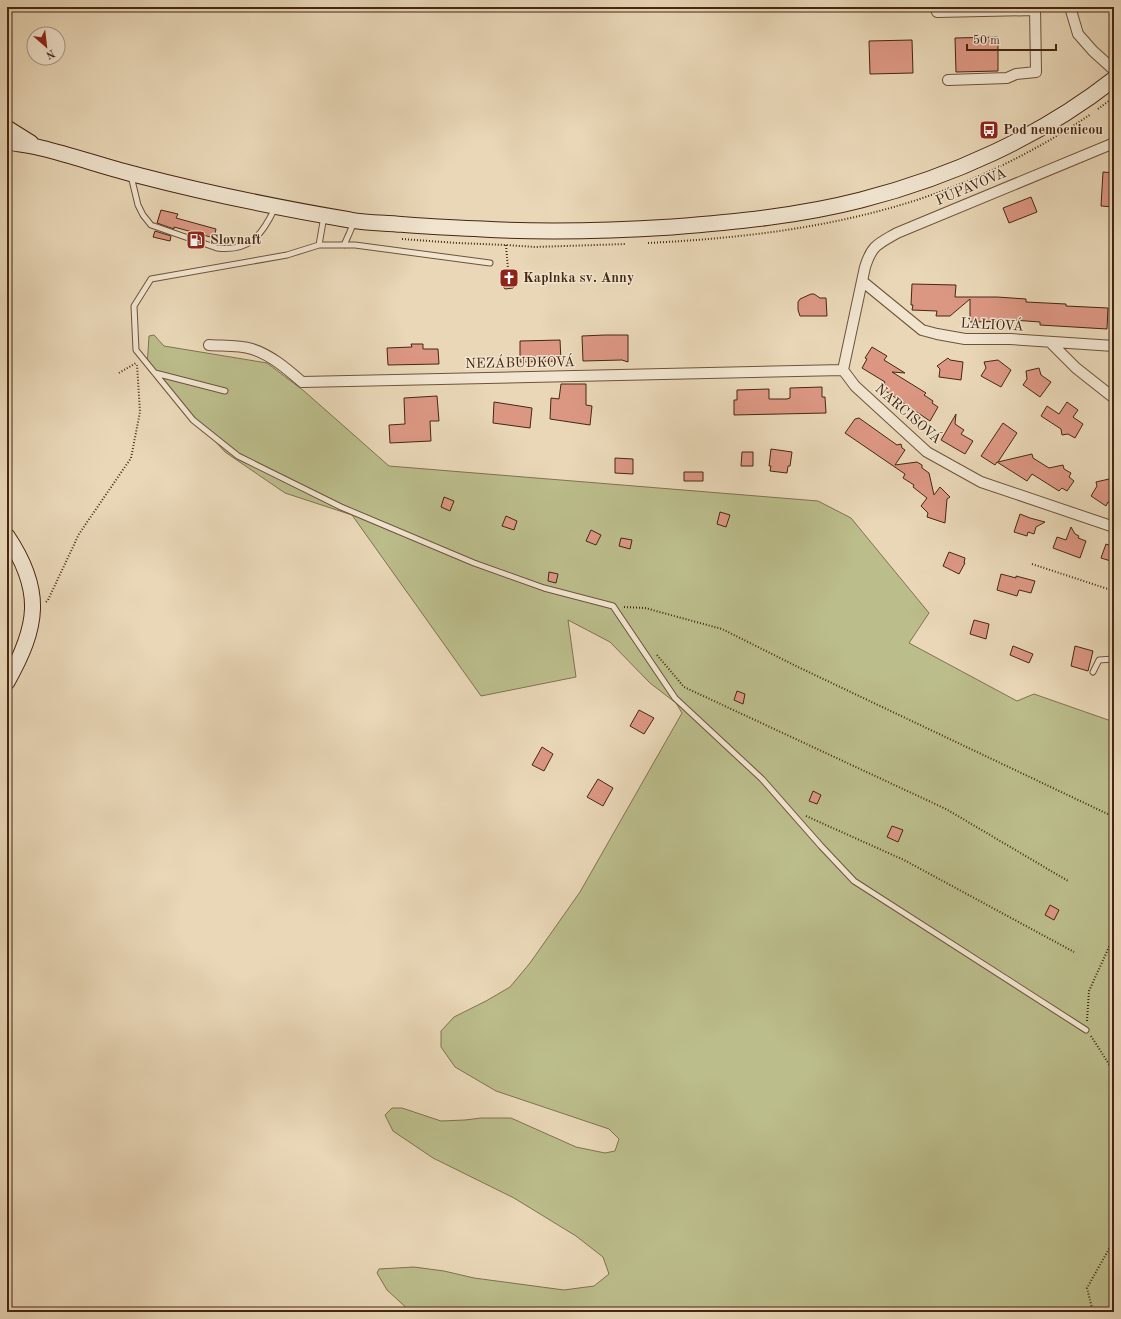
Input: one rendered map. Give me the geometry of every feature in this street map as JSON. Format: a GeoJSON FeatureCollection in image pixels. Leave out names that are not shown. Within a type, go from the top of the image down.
{"type":"FeatureCollection","features":[{"type":"Feature","properties":{"kind":"main road"},"geometry":{"type":"LineString","coordinates":[[7,142],[39,147],[130,173],[228,197],[354,221],[509,231],[614,230],[751,220],[866,199],[928,180],[1008,146],[1063,115],[1104,96],[1114,79]]}},
{"type":"Feature","properties":{"kind":"main road"},"geometry":{"type":"LineString","coordinates":[[7,128],[39,147]]}},
{"type":"Feature","properties":{"kind":"main road"},"geometry":{"type":"LineString","coordinates":[[7,536],[21,558],[27,574],[32,601],[32,615],[27,640],[19,660],[7,682]]}},
{"type":"Feature","properties":{"kind":"street"},"geometry":{"type":"LineString","coordinates":[[1070,7],[1078,34],[1093,51],[1114,70]]}},
{"type":"Feature","properties":{"kind":"street"},"geometry":{"type":"LineString","coordinates":[[937,12],[1035,9],[1036,72],[1016,74],[1007,78],[948,80]]}},
{"type":"Feature","properties":{"kind":"street","name":"PÚPAVOVÁ"},"geometry":{"type":"LineString","coordinates":[[862,281],[870,253],[880,243],[1114,143]]}},
{"type":"Feature","properties":{"kind":"street"},"geometry":{"type":"LineString","coordinates":[[843,370],[862,281]]}},
{"type":"Feature","properties":{"kind":"street","name":"ĽALIOVÁ"},"geometry":{"type":"LineString","coordinates":[[862,281],[922,330],[965,339],[1010,339],[1114,346]]}},
{"type":"Feature","properties":{"kind":"street"},"geometry":{"type":"LineString","coordinates":[[1050,342],[1076,368],[1114,398]]}},
{"type":"Feature","properties":{"kind":"street","name":"NEZÁBUDKOVÁ"},"geometry":{"type":"LineString","coordinates":[[209,345],[233,346],[252,349],[267,355],[302,382],[843,370]]}},
{"type":"Feature","properties":{"kind":"street","name":"NARCISOVÁ"},"geometry":{"type":"LineString","coordinates":[[843,370],[855,386],[927,452],[981,482],[1114,527]]}},
{"type":"Feature","properties":{"kind":"lane"},"geometry":{"type":"LineString","coordinates":[[130,173],[138,205],[143,215],[151,224],[217,248],[237,248],[256,238],[266,227],[276,206]]}},
{"type":"Feature","properties":{"kind":"lane"},"geometry":{"type":"LineString","coordinates":[[319,245],[324,216]]}},
{"type":"Feature","properties":{"kind":"lane"},"geometry":{"type":"LineString","coordinates":[[344,245],[354,221]]}},
{"type":"Feature","properties":{"kind":"lane"},"geometry":{"type":"LineString","coordinates":[[490,263],[344,245],[319,245],[287,255],[150,279],[134,306],[136,350],[193,420],[238,456],[341,507],[474,563],[544,588],[613,606],[675,698],[762,779],[854,881],[1086,1030]]}},
{"type":"Feature","properties":{"kind":"lane"},"geometry":{"type":"LineString","coordinates":[[155,373],[225,391]]}},
{"type":"Feature","properties":{"kind":"lane"},"geometry":{"type":"LineString","coordinates":[[1093,672],[1099,660],[1114,658]]}},
{"type":"Feature","properties":{"kind":"path"},"geometry":{"type":"LineString","coordinates":[[1104,96],[1114,98]]}},
{"type":"Feature","properties":{"kind":"path"},"geometry":{"type":"LineString","coordinates":[[506,245],[508,269]]}},
{"type":"Feature","properties":{"kind":"path"},"geometry":{"type":"LineString","coordinates":[[32,615],[48,600],[79,534],[131,458],[140,412],[136,350]]}},
{"type":"Feature","properties":{"kind":"path"},"geometry":{"type":"LineString","coordinates":[[119,373],[137,363]]}},
{"type":"Feature","properties":{"kind":"path"},"geometry":{"type":"LineString","coordinates":[[1032,564],[1114,591]]}},
{"type":"Feature","properties":{"kind":"path"},"geometry":{"type":"LineString","coordinates":[[613,606],[645,608],[722,630],[1114,817]]}},
{"type":"Feature","properties":{"kind":"path"},"geometry":{"type":"LineString","coordinates":[[656,653],[684,687],[946,809],[1068,881]]}},
{"type":"Feature","properties":{"kind":"path"},"geometry":{"type":"LineString","coordinates":[[787,808],[904,860],[1074,952]]}},
{"type":"Feature","properties":{"kind":"path"},"geometry":{"type":"LineString","coordinates":[[1114,936],[1089,991],[1086,1030],[1114,1072]]}},
{"type":"Feature","properties":{"kind":"path"},"geometry":{"type":"LineString","coordinates":[[1093,1312],[1087,1288],[1114,1240]]}},
{"type":"Feature","properties":{"kind":"green space"},"geometry":{"type":"Polygon","coordinates":[[[154,335],[164,346],[267,363],[304,391],[389,466],[818,501],[851,518],[929,613],[909,643],[1017,701],[1034,694],[1114,722],[1114,1312],[411,1312],[387,1290],[377,1273],[379,1269],[414,1267],[444,1271],[474,1278],[564,1290],[594,1286],[609,1274],[603,1257],[576,1236],[514,1198],[433,1158],[393,1131],[385,1115],[392,1108],[402,1108],[441,1121],[481,1118],[511,1118],[576,1147],[605,1153],[615,1151],[619,1139],[609,1129],[496,1091],[455,1067],[441,1047],[441,1031],[454,1017],[510,987],[530,963],[580,892],[682,713],[676,703],[650,683],[610,642],[568,620],[576,677],[481,696],[352,515],[285,493],[225,452],[147,367],[149,336],[154,335]]]}},
{"type":"Feature","properties":{"kind":"building"},"geometry":{"type":"Polygon","coordinates":[[[998,37],[998,71],[956,72],[955,38],[998,37]]]}},
{"type":"Feature","properties":{"kind":"building"},"geometry":{"type":"Polygon","coordinates":[[[912,40],[913,73],[870,74],[869,41],[912,40]]]}},
{"type":"Feature","properties":{"kind":"building"},"geometry":{"type":"Polygon","coordinates":[[[1103,172],[1114,173],[1114,207],[1101,206],[1103,172]]]}},
{"type":"Feature","properties":{"kind":"building"},"geometry":{"type":"Polygon","coordinates":[[[1031,197],[1037,212],[1009,223],[1003,208],[1031,197]]]}},
{"type":"Feature","properties":{"kind":"building"},"geometry":{"type":"Polygon","coordinates":[[[161,210],[178,214],[176,218],[216,229],[214,238],[174,227],[174,229],[157,223],[161,210]]]}},
{"type":"Feature","properties":{"kind":"building"},"geometry":{"type":"Polygon","coordinates":[[[155,231],[171,236],[170,241],[153,237],[155,231]]]}},
{"type":"Feature","properties":{"kind":"building","name":"Kaplnka sv. Anny"},"geometry":{"type":"Polygon","coordinates":[[[514,270],[517,284],[513,288],[505,289],[503,286],[501,272],[514,270]]]}},
{"type":"Feature","properties":{"kind":"building"},"geometry":{"type":"Polygon","coordinates":[[[912,284],[956,285],[955,297],[1026,299],[1026,302],[1108,308],[1107,329],[1040,325],[1040,322],[1013,320],[970,322],[970,299],[950,316],[936,316],[937,311],[912,310],[912,284]]]}},
{"type":"Feature","properties":{"kind":"building"},"geometry":{"type":"Polygon","coordinates":[[[814,294],[820,298],[826,298],[827,316],[800,316],[798,302],[800,299],[814,294]]]}},
{"type":"Feature","properties":{"kind":"building"},"geometry":{"type":"Polygon","coordinates":[[[628,335],[628,362],[622,360],[583,361],[582,336],[628,335]]]}},
{"type":"Feature","properties":{"kind":"building"},"geometry":{"type":"Polygon","coordinates":[[[560,340],[561,361],[520,362],[520,341],[560,340]]]}},
{"type":"Feature","properties":{"kind":"building"},"geometry":{"type":"Polygon","coordinates":[[[411,344],[423,344],[423,349],[438,349],[439,364],[388,365],[387,348],[412,347],[411,344]]]}},
{"type":"Feature","properties":{"kind":"building"},"geometry":{"type":"Polygon","coordinates":[[[872,347],[887,356],[884,360],[905,373],[892,372],[926,393],[924,395],[933,401],[932,403],[938,407],[930,421],[881,388],[885,382],[862,368],[867,359],[865,358],[872,347]]]}},
{"type":"Feature","properties":{"kind":"building"},"geometry":{"type":"Polygon","coordinates":[[[948,358],[950,360],[963,362],[961,380],[939,377],[940,369],[937,366],[948,358]]]}},
{"type":"Feature","properties":{"kind":"building"},"geometry":{"type":"Polygon","coordinates":[[[998,360],[1011,370],[1001,387],[981,376],[986,368],[984,362],[998,360]]]}},
{"type":"Feature","properties":{"kind":"building"},"geometry":{"type":"Polygon","coordinates":[[[1039,368],[1041,375],[1051,382],[1040,397],[1023,385],[1027,379],[1026,371],[1039,368]]]}},
{"type":"Feature","properties":{"kind":"building"},"geometry":{"type":"Polygon","coordinates":[[[561,384],[586,384],[586,405],[592,406],[590,425],[550,419],[551,398],[559,399],[561,384]]]}},
{"type":"Feature","properties":{"kind":"building"},"geometry":{"type":"Polygon","coordinates":[[[822,387],[822,397],[825,397],[826,413],[734,415],[734,400],[737,400],[737,390],[769,389],[769,399],[787,399],[790,398],[790,388],[822,387]]]}},
{"type":"Feature","properties":{"kind":"building"},"geometry":{"type":"Polygon","coordinates":[[[437,396],[439,421],[430,421],[431,441],[390,443],[389,425],[405,424],[404,398],[437,396]]]}},
{"type":"Feature","properties":{"kind":"building"},"geometry":{"type":"Polygon","coordinates":[[[494,402],[532,408],[530,428],[493,423],[494,402]]]}},
{"type":"Feature","properties":{"kind":"building"},"geometry":{"type":"Polygon","coordinates":[[[1067,402],[1078,410],[1073,417],[1083,424],[1075,438],[1068,434],[1062,435],[1061,429],[1041,416],[1047,406],[1059,414],[1067,402]]]}},
{"type":"Feature","properties":{"kind":"building"},"geometry":{"type":"Polygon","coordinates":[[[956,414],[955,424],[964,430],[961,434],[973,441],[965,454],[941,440],[956,414]]]}},
{"type":"Feature","properties":{"kind":"building"},"geometry":{"type":"Polygon","coordinates":[[[859,418],[897,445],[901,444],[902,448],[905,450],[895,465],[917,462],[929,473],[934,495],[940,487],[950,497],[947,499],[945,523],[927,517],[928,513],[921,506],[927,498],[913,487],[914,485],[903,478],[905,474],[845,433],[855,419],[859,418]]]}},
{"type":"Feature","properties":{"kind":"building"},"geometry":{"type":"Polygon","coordinates":[[[1003,423],[1017,433],[998,462],[1032,454],[1033,458],[1049,468],[1063,465],[1064,469],[1071,473],[1069,477],[1074,481],[1067,491],[1062,488],[1059,491],[1032,474],[1027,481],[997,462],[995,465],[981,456],[1003,423]]]}},
{"type":"Feature","properties":{"kind":"building"},"geometry":{"type":"Polygon","coordinates":[[[771,449],[792,452],[790,466],[788,466],[787,473],[770,471],[771,466],[769,466],[771,449]]]}},
{"type":"Feature","properties":{"kind":"building"},"geometry":{"type":"Polygon","coordinates":[[[742,452],[753,452],[753,466],[741,466],[742,452]]]}},
{"type":"Feature","properties":{"kind":"building"},"geometry":{"type":"Polygon","coordinates":[[[615,458],[633,459],[633,474],[615,473],[615,458]]]}},
{"type":"Feature","properties":{"kind":"building"},"geometry":{"type":"Polygon","coordinates":[[[684,472],[703,472],[703,481],[684,481],[684,472]]]}},
{"type":"Feature","properties":{"kind":"building"},"geometry":{"type":"Polygon","coordinates":[[[1109,479],[1114,498],[1114,505],[1108,502],[1106,506],[1091,496],[1097,486],[1096,482],[1109,479]]]}},
{"type":"Feature","properties":{"kind":"building"},"geometry":{"type":"Polygon","coordinates":[[[444,497],[454,501],[450,511],[441,507],[444,497]]]}},
{"type":"Feature","properties":{"kind":"building"},"geometry":{"type":"Polygon","coordinates":[[[720,512],[730,515],[726,527],[717,524],[720,512]]]}},
{"type":"Feature","properties":{"kind":"building"},"geometry":{"type":"Polygon","coordinates":[[[1020,514],[1045,522],[1036,527],[1034,534],[1028,532],[1027,536],[1014,532],[1020,514]]]}},
{"type":"Feature","properties":{"kind":"building"},"geometry":{"type":"Polygon","coordinates":[[[506,516],[517,521],[514,530],[502,526],[506,516]]]}},
{"type":"Feature","properties":{"kind":"building"},"geometry":{"type":"Polygon","coordinates":[[[1071,527],[1075,534],[1079,536],[1078,538],[1086,541],[1080,558],[1053,548],[1057,537],[1066,540],[1071,527]]]}},
{"type":"Feature","properties":{"kind":"building"},"geometry":{"type":"Polygon","coordinates":[[[591,530],[601,535],[596,545],[586,541],[591,530]]]}},
{"type":"Feature","properties":{"kind":"building"},"geometry":{"type":"Polygon","coordinates":[[[621,538],[632,540],[630,549],[619,546],[621,538]]]}},
{"type":"Feature","properties":{"kind":"building"},"geometry":{"type":"Polygon","coordinates":[[[1106,544],[1114,547],[1114,562],[1101,558],[1106,544]]]}},
{"type":"Feature","properties":{"kind":"building"},"geometry":{"type":"Polygon","coordinates":[[[949,552],[965,558],[965,563],[959,574],[943,566],[949,552]]]}},
{"type":"Feature","properties":{"kind":"building"},"geometry":{"type":"Polygon","coordinates":[[[549,572],[558,574],[556,583],[548,581],[549,572]]]}},
{"type":"Feature","properties":{"kind":"building"},"geometry":{"type":"Polygon","coordinates":[[[1001,574],[1035,581],[1031,593],[1019,590],[1017,596],[997,590],[1001,574]]]}},
{"type":"Feature","properties":{"kind":"building"},"geometry":{"type":"Polygon","coordinates":[[[974,620],[989,624],[986,639],[970,634],[974,620]]]}},
{"type":"Feature","properties":{"kind":"building"},"geometry":{"type":"Polygon","coordinates":[[[1013,646],[1033,654],[1029,663],[1010,655],[1013,646]]]}},
{"type":"Feature","properties":{"kind":"building"},"geometry":{"type":"Polygon","coordinates":[[[1075,646],[1093,651],[1088,671],[1071,666],[1075,646]]]}},
{"type":"Feature","properties":{"kind":"building"},"geometry":{"type":"Polygon","coordinates":[[[737,691],[745,694],[743,704],[734,700],[737,691]]]}},
{"type":"Feature","properties":{"kind":"building"},"geometry":{"type":"Polygon","coordinates":[[[639,710],[654,718],[644,734],[630,726],[639,710]]]}},
{"type":"Feature","properties":{"kind":"building"},"geometry":{"type":"Polygon","coordinates":[[[542,747],[553,754],[544,771],[532,765],[542,747]]]}},
{"type":"Feature","properties":{"kind":"building"},"geometry":{"type":"Polygon","coordinates":[[[598,779],[613,788],[603,806],[587,797],[598,779]]]}},
{"type":"Feature","properties":{"kind":"building"},"geometry":{"type":"Polygon","coordinates":[[[813,791],[821,795],[817,804],[809,801],[813,791]]]}},
{"type":"Feature","properties":{"kind":"building"},"geometry":{"type":"Polygon","coordinates":[[[892,826],[903,830],[898,842],[887,837],[892,826]]]}},
{"type":"Feature","properties":{"kind":"building"},"geometry":{"type":"Polygon","coordinates":[[[1050,905],[1059,910],[1054,920],[1045,915],[1050,905]]]}},
{"type":"Feature","properties":{"kind":"place","name":"Pod nemocnicou"},"geometry":{"type":"Point","coordinates":[989,130]}},
{"type":"Feature","properties":{"kind":"place","name":"Slovnaft"},"geometry":{"type":"Point","coordinates":[196,240]}},
{"type":"Feature","properties":{"kind":"place","name":"Kaplnka sv. Anny"},"geometry":{"type":"Point","coordinates":[509,278]}}]}
